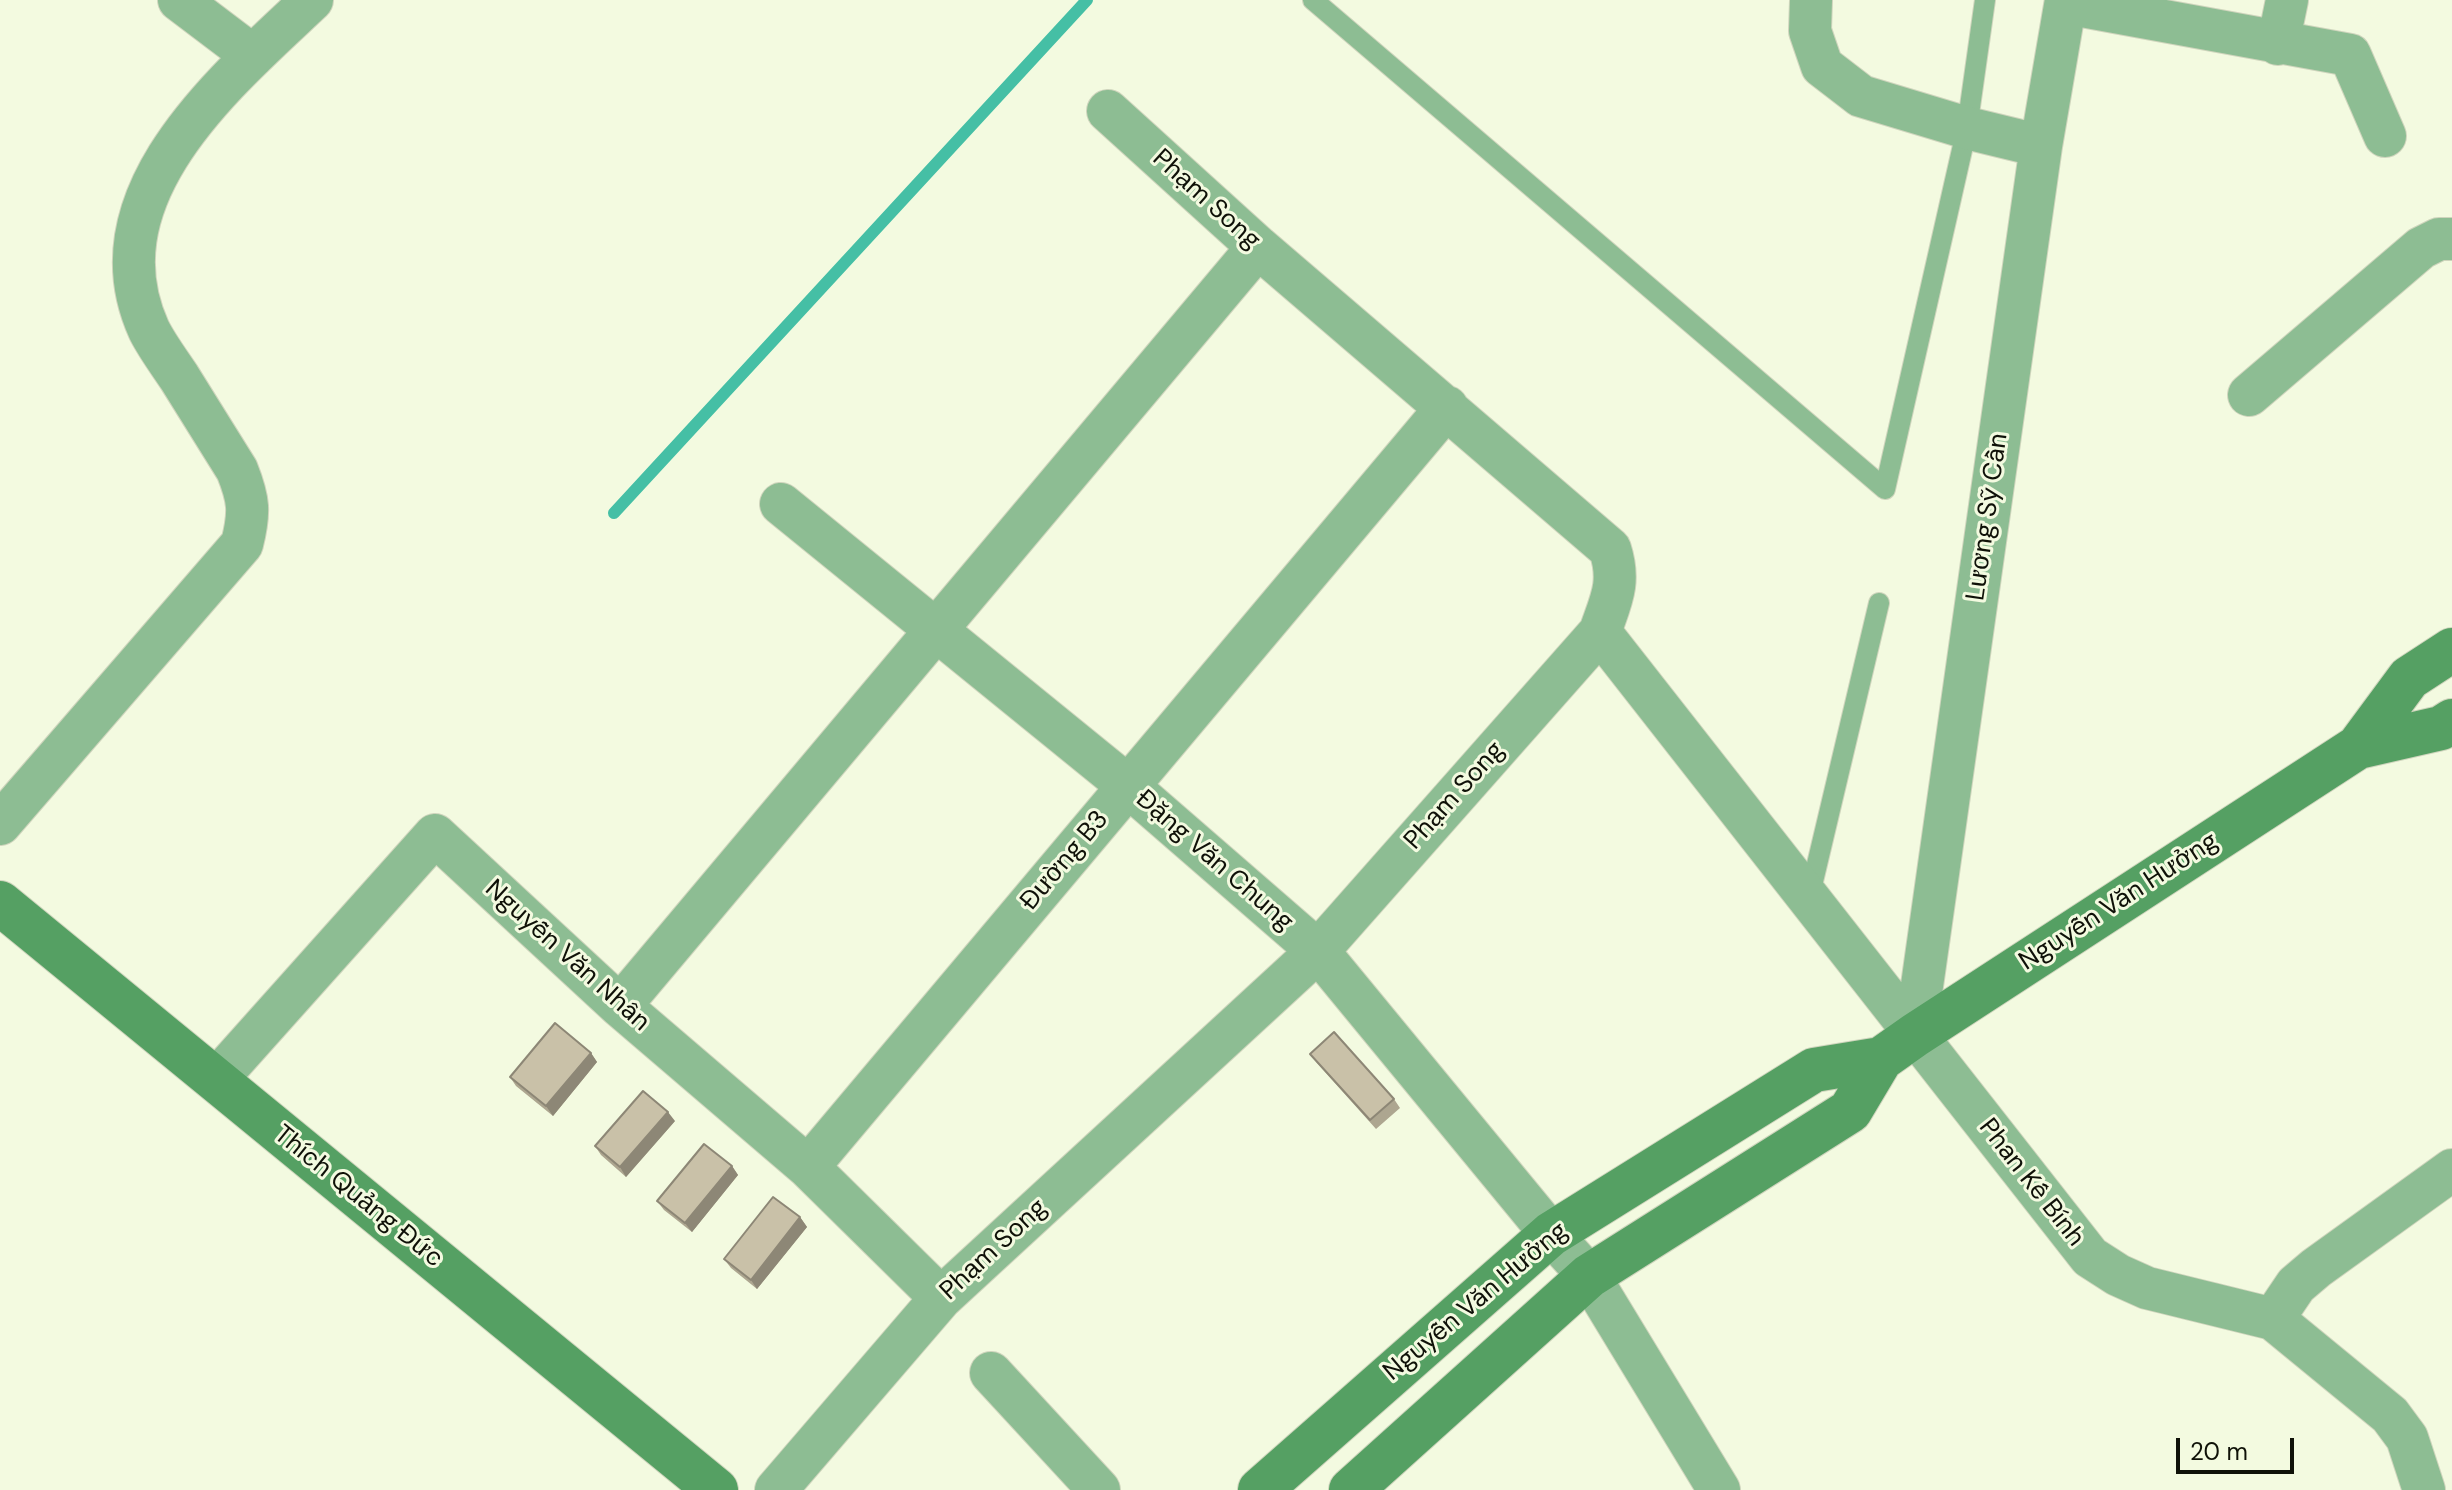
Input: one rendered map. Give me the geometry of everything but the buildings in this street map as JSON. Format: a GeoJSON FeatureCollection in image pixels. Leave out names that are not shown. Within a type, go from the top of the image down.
{"type":"FeatureCollection","features":[{"type":"Feature","properties":{"kind":"street"},"geometry":{"type":"LineString","coordinates":[[179,0],[253,56]]}},
{"type":"Feature","properties":{"kind":"street"},"geometry":{"type":"LineString","coordinates":[[0,824],[242,544],[249,517],[247,495],[237,470],[150,331],[137,295],[133,258],[138,219],[157,174],[186,129],[253,56],[312,0]]}},
{"type":"Feature","properties":{"kind":"street"},"geometry":{"type":"LineString","coordinates":[[1811,0],[1810,31],[1822,66],[1861,96],[1967,128],[2041,146]]}},
{"type":"Feature","properties":{"kind":"street"},"geometry":{"type":"LineString","coordinates":[[2278,44],[2287,0]]}},
{"type":"Feature","properties":{"kind":"street"},"geometry":{"type":"LineString","coordinates":[[2066,2],[2350,55],[2385,136]]}},
{"type":"Feature","properties":{"kind":"street","name":"Lương Sỹ Cần"},"geometry":{"type":"LineString","coordinates":[[1898,1047],[2066,2]]}},
{"type":"Feature","properties":{"kind":"street","name":"Phạm Song"},"geometry":{"type":"LineString","coordinates":[[776,1490],[941,1298],[1318,951],[1600,632],[1617,584],[1616,566],[1610,549],[1258,247],[1108,111]]}},
{"type":"Feature","properties":{"kind":"street"},"geometry":{"type":"LineString","coordinates":[[2249,395],[2421,248],[2439,239],[2452,239]]}},
{"type":"Feature","properties":{"kind":"street"},"geometry":{"type":"LineString","coordinates":[[620,1006],[1258,247]]}},
{"type":"Feature","properties":{"kind":"street","name":"Đường B3"},"geometry":{"type":"LineString","coordinates":[[808,1167],[1447,407]]}},
{"type":"Feature","properties":{"kind":"street","name":"Đặng Văn Chung"},"geometry":{"type":"LineString","coordinates":[[781,504],[1128,786],[1318,951],[1589,1276],[1719,1490]]}},
{"type":"Feature","properties":{"kind":"street","name":"Phan Kế Bính"},"geometry":{"type":"LineString","coordinates":[[1600,632],[1809,898],[1898,1047],[2090,1257],[2118,1275],[2147,1288],[2273,1319],[2390,1415],[2407,1438],[2424,1490]]}},
{"type":"Feature","properties":{"kind":"street","name":"Nguyễn Văn Hưởng"},"geometry":{"type":"LineString","coordinates":[[2358,747],[2409,678],[2452,650]]}},
{"type":"Feature","properties":{"kind":"street","name":"Nguyễn Văn Hưởng"},"geometry":{"type":"LineString","coordinates":[[1260,1490],[1551,1234],[1814,1070],[1898,1047],[2358,747],[2441,728],[2452,721]]}},
{"type":"Feature","properties":{"kind":"street","name":"Nguyễn Văn Nhân"},"geometry":{"type":"LineString","coordinates":[[216,1080],[435,835],[620,1006],[808,1167],[941,1298]]}},
{"type":"Feature","properties":{"kind":"street","name":"Thích Quảng Đức"},"geometry":{"type":"LineString","coordinates":[[0,903],[716,1490]]}},
{"type":"Feature","properties":{"kind":"street","name":"Nguyễn Văn Hưởng"},"geometry":{"type":"LineString","coordinates":[[1351,1490],[1589,1276],[1850,1111],[1898,1047]]}},
{"type":"Feature","properties":{"kind":"street"},"geometry":{"type":"LineString","coordinates":[[2273,1319],[2296,1285],[2316,1268],[2452,1170]]}},
{"type":"Feature","properties":{"kind":"street"},"geometry":{"type":"LineString","coordinates":[[991,1373],[1099,1490]]}},
{"type":"Feature","properties":{"kind":"lane"},"geometry":{"type":"LineString","coordinates":[[1313,0],[1885,489],[1967,128],[1985,0]]}},
{"type":"Feature","properties":{"kind":"lane"},"geometry":{"type":"LineString","coordinates":[[1809,898],[1879,603]]}},
{"type":"Feature","properties":{"kind":"waterway"},"geometry":{"type":"LineString","coordinates":[[614,513],[1087,0]]}}]}
